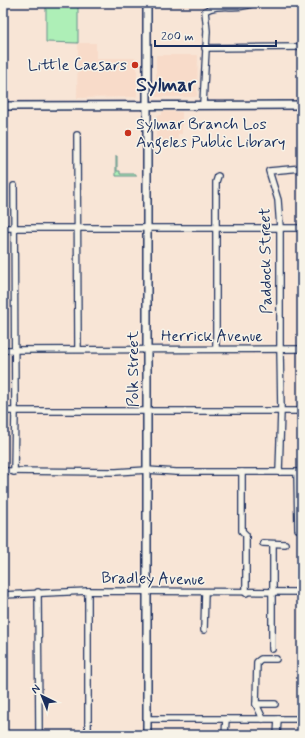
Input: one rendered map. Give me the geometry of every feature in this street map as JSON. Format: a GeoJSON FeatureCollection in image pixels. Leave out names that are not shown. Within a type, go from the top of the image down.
{"type":"FeatureCollection","features":[{"type":"Feature","properties":{"kind":"main road","name":"Polk Street"},"geometry":{"type":"LineString","coordinates":[[147,3],[147,735]]}},
{"type":"Feature","properties":{"kind":"main road"},"geometry":{"type":"LineString","coordinates":[[3,106],[203,104],[302,105]]}},
{"type":"Feature","properties":{"kind":"street"},"geometry":{"type":"LineString","coordinates":[[203,104],[207,31],[205,11],[211,7],[233,8],[254,3]]}},
{"type":"Feature","properties":{"kind":"street"},"geometry":{"type":"LineString","coordinates":[[205,48],[302,47]]}},
{"type":"Feature","properties":{"kind":"street"},"geometry":{"type":"LineString","coordinates":[[77,135],[78,349]]}},
{"type":"Feature","properties":{"kind":"street","name":"Paddock Street"},"geometry":{"type":"LineString","coordinates":[[279,472],[281,411],[280,228],[278,200],[269,171],[302,168]]}},
{"type":"Feature","properties":{"kind":"street"},"geometry":{"type":"LineString","coordinates":[[216,349],[216,182],[218,176]]}},
{"type":"Feature","properties":{"kind":"street"},"geometry":{"type":"LineString","coordinates":[[14,186],[14,472]]}},
{"type":"Feature","properties":{"kind":"street"},"geometry":{"type":"LineString","coordinates":[[3,228],[302,228]]}},
{"type":"Feature","properties":{"kind":"street","name":"Herrick Avenue"},"geometry":{"type":"LineString","coordinates":[[3,350],[302,349]]}},
{"type":"Feature","properties":{"kind":"street"},"geometry":{"type":"LineString","coordinates":[[3,411],[302,411]]}},
{"type":"Feature","properties":{"kind":"street"},"geometry":{"type":"LineString","coordinates":[[3,471],[116,472],[147,470],[300,472],[298,529]]}},
{"type":"Feature","properties":{"kind":"street"},"geometry":{"type":"LineString","coordinates":[[242,472],[241,525],[242,530],[246,535],[246,592]]}},
{"type":"Feature","properties":{"kind":"street"},"geometry":{"type":"LineString","coordinates":[[263,544],[284,544]]}},
{"type":"Feature","properties":{"kind":"street"},"geometry":{"type":"LineString","coordinates":[[272,649],[273,544]]}},
{"type":"Feature","properties":{"kind":"street"},"geometry":{"type":"LineString","coordinates":[[88,591],[88,735]]}},
{"type":"Feature","properties":{"kind":"street","name":"Bradley Avenue"},"geometry":{"type":"LineString","coordinates":[[3,595],[38,592],[88,591],[302,592]]}},
{"type":"Feature","properties":{"kind":"street"},"geometry":{"type":"LineString","coordinates":[[38,592],[39,735]]}},
{"type":"Feature","properties":{"kind":"street"},"geometry":{"type":"LineString","coordinates":[[204,630],[205,592]]}},
{"type":"Feature","properties":{"kind":"street"},"geometry":{"type":"LineString","coordinates":[[262,719],[256,704],[257,662],[261,659],[276,659]]}},
{"type":"Feature","properties":{"kind":"street"},"geometry":{"type":"LineString","coordinates":[[256,704],[275,704]]}},
{"type":"Feature","properties":{"kind":"street"},"geometry":{"type":"LineString","coordinates":[[147,718],[302,719]]}},
{"type":"Feature","properties":{"kind":"street"},"geometry":{"type":"LineString","coordinates":[[277,735],[278,718]]}},
{"type":"Feature","properties":{"kind":"street"},"geometry":{"type":"LineString","coordinates":[[225,735],[226,719]]}},
{"type":"Feature","properties":{"kind":"shaded area"},"geometry":{"type":"Polygon","coordinates":[[[78,43],[96,43],[96,58],[137,58],[136,97],[77,98],[78,43]]]}},
{"type":"Feature","properties":{"kind":"shaded area"},"geometry":{"type":"Polygon","coordinates":[[[156,55],[198,55],[197,96],[156,97],[156,55]]]}},
{"type":"Feature","properties":{"kind":"shaded area"},"geometry":{"type":"Polygon","coordinates":[[[162,112],[182,112],[182,134],[178,134],[177,149],[156,149],[156,117],[158,115],[162,115],[162,112]]]}},
{"type":"Feature","properties":{"kind":"green space"},"geometry":{"type":"Polygon","coordinates":[[[46,3],[78,3],[78,43],[46,42],[46,3]]]}},
{"type":"Feature","properties":{"kind":"green space"},"geometry":{"type":"Polygon","coordinates":[[[116,156],[117,171],[120,171],[120,174],[136,174],[136,176],[116,176],[116,156]]]}},
{"type":"Feature","properties":{"kind":"place","name":"Little Caesars"},"geometry":{"type":"Point","coordinates":[135,65]}},
{"type":"Feature","properties":{"kind":"place","name":"Sylmar Branch Los Angeles Public Library"},"geometry":{"type":"Point","coordinates":[128,133]}},
{"type":"Feature","properties":{"kind":"district","name":"Sylmar"},"geometry":{"type":"Point","coordinates":[166,85]}}]}
